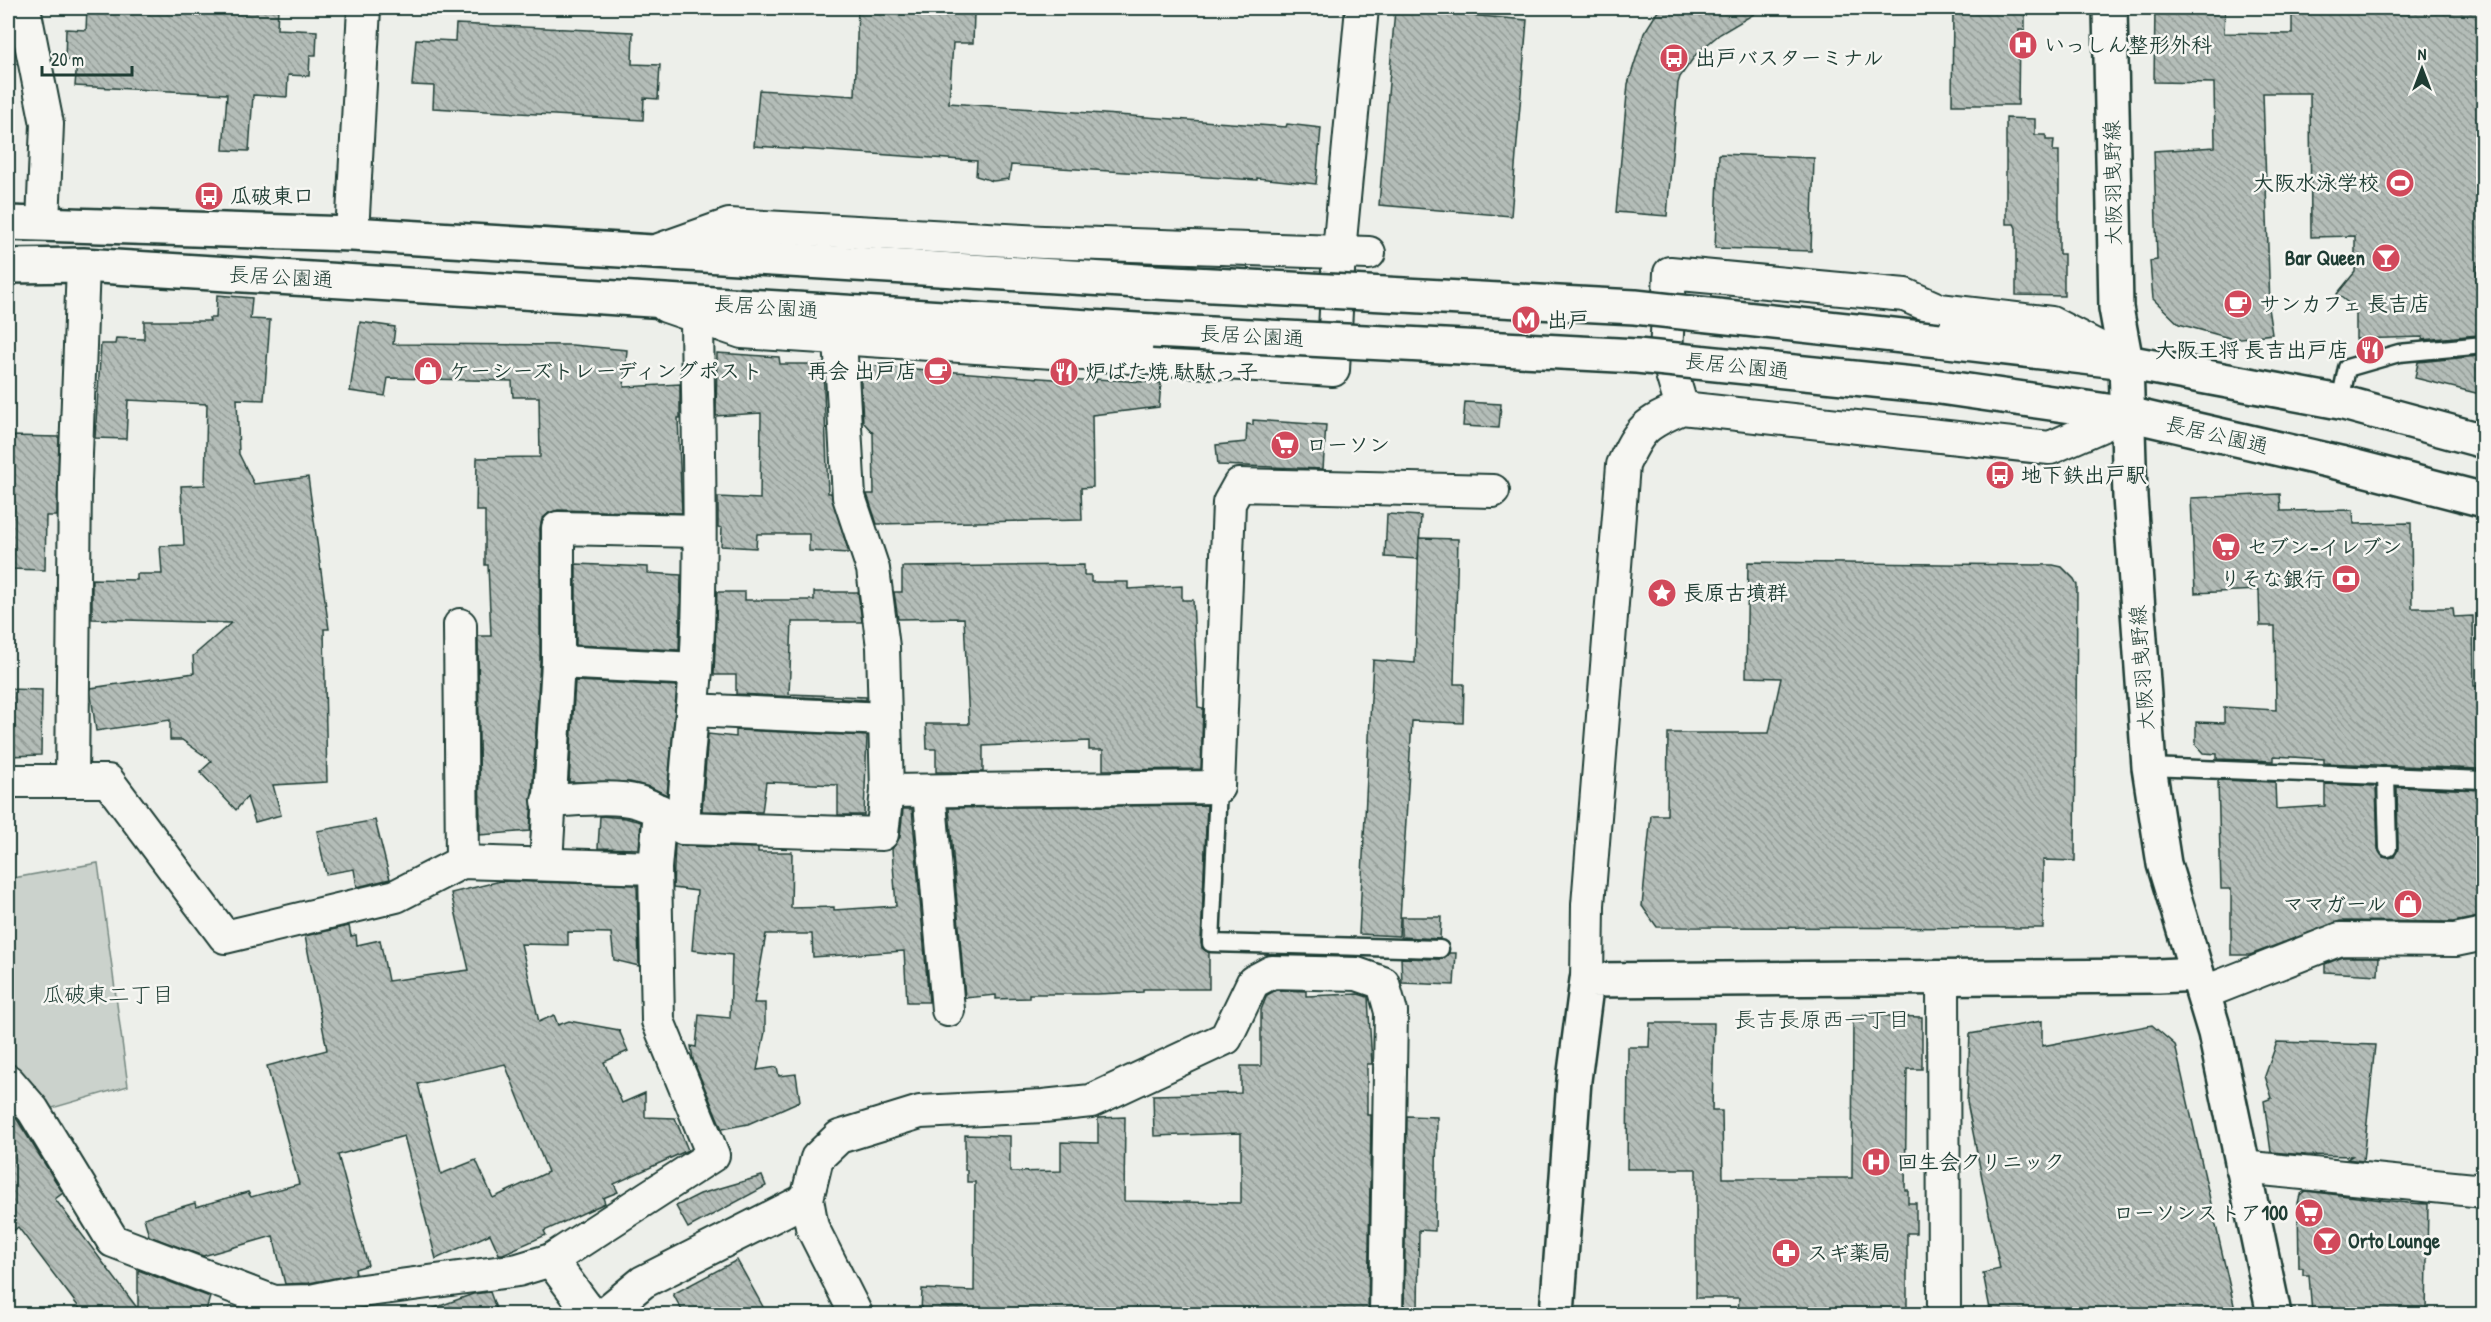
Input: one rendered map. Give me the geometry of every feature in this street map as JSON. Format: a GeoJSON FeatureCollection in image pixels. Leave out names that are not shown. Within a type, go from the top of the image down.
{"type":"FeatureCollection","features":[{"type":"Feature","properties":{"kind":"main road","name":"大阪羽曳野線"},"geometry":{"type":"LineString","coordinates":[[2110,8],[2116,308],[2126,362],[2130,497],[2149,767],[2164,864],[2215,1033],[2274,1314]]}},
{"type":"Feature","properties":{"kind":"main road","name":"長居公園通"},"geometry":{"type":"LineString","coordinates":[[8,223],[352,234],[1635,308],[2126,362],[2340,402],[2484,441]]}},
{"type":"Feature","properties":{"kind":"main road","name":"長居公園通"},"geometry":{"type":"LineString","coordinates":[[8,266],[83,265],[1153,331],[1637,356],[1933,387],[2128,414],[2340,463],[2484,500]]}},
{"type":"Feature","properties":{"kind":"main road"},"geometry":{"type":"LineString","coordinates":[[1557,1314],[1574,1080],[1587,980],[2158,976],[2200,983]]}},
{"type":"Feature","properties":{"kind":"street"},"geometry":{"type":"LineString","coordinates":[[24,8],[47,124],[43,223]]}},
{"type":"Feature","properties":{"kind":"street"},"geometry":{"type":"LineString","coordinates":[[352,234],[364,8]]}},
{"type":"Feature","properties":{"kind":"street"},"geometry":{"type":"LineString","coordinates":[[647,300],[742,332],[1333,370],[1354,252],[1362,8]]}},
{"type":"Feature","properties":{"kind":"street"},"geometry":{"type":"LineString","coordinates":[[652,252],[729,225],[1043,242],[1354,252]]}},
{"type":"Feature","properties":{"kind":"street"},"geometry":{"type":"LineString","coordinates":[[72,780],[75,482],[83,265]]}},
{"type":"Feature","properties":{"kind":"street"},"geometry":{"type":"LineString","coordinates":[[1682,408],[1666,354],[1670,273],[1905,294],[1939,310],[2051,323],[2126,362]]}},
{"type":"Feature","properties":{"kind":"street"},"geometry":{"type":"LineString","coordinates":[[8,1082],[33,1110],[113,1241],[272,1308],[354,1292],[518,1270],[551,1260],[713,1155],[658,1021],[655,868],[672,820],[686,766],[696,669],[699,531],[697,317]]}},
{"type":"Feature","properties":{"kind":"street"},"geometry":{"type":"LineString","coordinates":[[548,801],[637,802],[672,820],[882,834],[887,791],[883,646],[873,569],[849,497],[840,339]]}},
{"type":"Feature","properties":{"kind":"street"},"geometry":{"type":"LineString","coordinates":[[1587,980],[1588,904],[1623,465],[1636,438],[1646,426],[1655,419],[1682,408],[2050,448],[2128,414]]}},
{"type":"Feature","properties":{"kind":"street"},"geometry":{"type":"LineString","coordinates":[[887,791],[1218,787],[1229,503],[1239,485],[1493,491]]}},
{"type":"Feature","properties":{"kind":"street"},"geometry":{"type":"LineString","coordinates":[[546,863],[558,662],[558,528],[699,531]]}},
{"type":"Feature","properties":{"kind":"street"},"geometry":{"type":"LineString","coordinates":[[460,625],[462,862]]}},
{"type":"Feature","properties":{"kind":"street"},"geometry":{"type":"LineString","coordinates":[[558,662],[696,669]]}},
{"type":"Feature","properties":{"kind":"street"},"geometry":{"type":"LineString","coordinates":[[692,710],[885,719]]}},
{"type":"Feature","properties":{"kind":"street"},"geometry":{"type":"LineString","coordinates":[[8,781],[108,781],[225,937],[396,896],[462,862],[655,868]]}},
{"type":"Feature","properties":{"kind":"street"},"geometry":{"type":"LineString","coordinates":[[929,791],[948,1010]]}},
{"type":"Feature","properties":{"kind":"street"},"geometry":{"type":"LineString","coordinates":[[2200,983],[2340,939],[2455,940],[2484,934]]}},
{"type":"Feature","properties":{"kind":"street"},"geometry":{"type":"LineString","coordinates":[[856,1314],[812,1227],[807,1199],[817,1158],[839,1137],[921,1112],[1043,1106],[1091,1101],[1226,1038],[1253,982],[1272,972],[1357,974],[1383,983],[1391,1012],[1386,1314]]}},
{"type":"Feature","properties":{"kind":"street"},"geometry":{"type":"LineString","coordinates":[[1943,978],[1944,1314]]}},
{"type":"Feature","properties":{"kind":"street"},"geometry":{"type":"LineString","coordinates":[[2242,1167],[2484,1191]]}},
{"type":"Feature","properties":{"kind":"street"},"geometry":{"type":"LineString","coordinates":[[604,1314],[644,1282],[807,1199]]}},
{"type":"Feature","properties":{"kind":"street"},"geometry":{"type":"LineString","coordinates":[[551,1260],[591,1314]]}},
{"type":"Feature","properties":{"kind":"lane"},"geometry":{"type":"LineString","coordinates":[[2340,402],[2347,368],[2399,353],[2484,345]]}},
{"type":"Feature","properties":{"kind":"lane"},"geometry":{"type":"LineString","coordinates":[[2149,767],[2484,780]]}},
{"type":"Feature","properties":{"kind":"lane"},"geometry":{"type":"LineString","coordinates":[[2386,776],[2388,848]]}},
{"type":"Feature","properties":{"kind":"lane"},"geometry":{"type":"LineString","coordinates":[[1218,787],[1211,943],[1440,949]]}},
{"type":"Feature","properties":{"kind":"shaded area"},"geometry":{"type":"Polygon","coordinates":[[[98,863],[128,1086],[49,1109],[8,1064],[8,879],[98,863]]]}},
{"type":"Feature","properties":{"kind":"building"},"geometry":{"type":"Polygon","coordinates":[[[87,8],[278,8],[277,29],[317,31],[316,55],[310,55],[309,76],[288,75],[287,97],[253,95],[249,151],[223,150],[227,94],[75,86],[77,61],[65,60],[66,29],[86,30],[87,8]]]}},
{"type":"Feature","properties":{"kind":"building"},"geometry":{"type":"Polygon","coordinates":[[[858,8],[955,8],[955,12],[974,13],[973,43],[953,43],[949,103],[1321,128],[1316,184],[1257,178],[1257,180],[1011,165],[1009,179],[993,181],[976,176],[977,161],[754,146],[759,90],[855,96],[858,8]]]}},
{"type":"Feature","properties":{"kind":"building"},"geometry":{"type":"Polygon","coordinates":[[[1660,8],[1764,8],[1720,34],[1697,53],[1680,77],[1667,216],[1616,212],[1628,84],[1644,33],[1660,8]]]}},
{"type":"Feature","properties":{"kind":"building"},"geometry":{"type":"Polygon","coordinates":[[[1953,8],[2025,8],[2025,30],[2019,30],[2018,105],[1952,105],[1953,8]]]}},
{"type":"Feature","properties":{"kind":"building"},"geometry":{"type":"Polygon","coordinates":[[[2155,8],[2225,8],[2224,33],[2292,34],[2292,8],[2484,8],[2484,264],[2477,266],[2478,335],[2422,340],[2423,337],[2356,339],[2356,309],[2337,294],[2355,272],[2355,236],[2311,237],[2310,93],[2263,93],[2270,308],[2268,308],[2272,334],[2233,339],[2179,324],[2153,299],[2150,261],[2157,260],[2154,151],[2215,147],[2214,83],[2154,82],[2155,8]]]}},
{"type":"Feature","properties":{"kind":"building"},"geometry":{"type":"Polygon","coordinates":[[[1395,9],[1527,20],[1511,216],[1379,205],[1395,9]]]}},
{"type":"Feature","properties":{"kind":"building"},"geometry":{"type":"Polygon","coordinates":[[[456,24],[633,32],[632,64],[660,65],[658,99],[644,98],[643,120],[433,108],[434,86],[412,85],[416,39],[455,41],[456,24]]]}},
{"type":"Feature","properties":{"kind":"building"},"geometry":{"type":"Polygon","coordinates":[[[2006,118],[2035,119],[2035,135],[2046,135],[2046,140],[2054,140],[2053,151],[2059,151],[2059,254],[2064,254],[2064,296],[2016,295],[2016,228],[2014,224],[2006,224],[2006,118]]]}},
{"type":"Feature","properties":{"kind":"building"},"geometry":{"type":"Polygon","coordinates":[[[1719,154],[1814,158],[1811,251],[1715,248],[1719,154]]]}},
{"type":"Feature","properties":{"kind":"building"},"geometry":{"type":"Polygon","coordinates":[[[217,295],[252,298],[250,319],[270,320],[264,400],[237,399],[239,454],[254,484],[308,477],[329,629],[324,629],[327,782],[273,785],[281,815],[255,822],[247,797],[236,810],[200,772],[212,761],[182,740],[170,740],[170,720],[96,731],[91,695],[91,688],[194,673],[193,656],[231,623],[92,619],[92,579],[137,580],[137,574],[162,574],[160,546],[184,545],[181,486],[205,485],[207,404],[128,400],[126,439],[95,438],[101,344],[115,344],[116,338],[144,339],[144,321],[210,321],[209,318],[216,318],[217,295]]]}},
{"type":"Feature","properties":{"kind":"building"},"geometry":{"type":"Polygon","coordinates":[[[360,322],[395,327],[393,344],[572,345],[627,350],[624,387],[680,384],[680,418],[678,418],[682,513],[558,510],[542,519],[540,528],[540,661],[530,831],[480,835],[478,636],[491,636],[488,565],[485,565],[485,511],[476,511],[477,458],[540,457],[539,397],[513,397],[512,381],[388,378],[385,396],[350,391],[360,322]]]}},
{"type":"Feature","properties":{"kind":"building"},"geometry":{"type":"Polygon","coordinates":[[[717,353],[779,357],[780,364],[823,364],[828,493],[831,493],[849,553],[809,551],[809,534],[757,534],[756,548],[721,546],[722,528],[718,527],[718,497],[760,499],[761,413],[716,416],[717,353]]]}},
{"type":"Feature","properties":{"kind":"building"},"geometry":{"type":"Polygon","coordinates":[[[2479,356],[2479,360],[2484,360],[2484,395],[2415,378],[2418,362],[2479,356]]]}},
{"type":"Feature","properties":{"kind":"building"},"geometry":{"type":"Polygon","coordinates":[[[860,365],[1096,382],[1096,379],[1161,383],[1159,407],[1092,415],[1093,487],[1081,488],[1082,520],[877,524],[867,494],[874,494],[873,433],[863,422],[860,365]]]}},
{"type":"Feature","properties":{"kind":"building"},"geometry":{"type":"Polygon","coordinates":[[[1465,402],[1501,404],[1499,428],[1463,426],[1465,402]]]}},
{"type":"Feature","properties":{"kind":"building"},"geometry":{"type":"Polygon","coordinates":[[[1253,420],[1326,425],[1323,469],[1218,465],[1216,445],[1246,442],[1247,424],[1253,425],[1253,420]]]}},
{"type":"Feature","properties":{"kind":"building"},"geometry":{"type":"Polygon","coordinates":[[[8,436],[59,437],[57,516],[46,516],[45,570],[8,569],[8,436]]]}},
{"type":"Feature","properties":{"kind":"building"},"geometry":{"type":"Polygon","coordinates":[[[2280,494],[2281,511],[2353,510],[2354,524],[2411,523],[2412,608],[2453,608],[2454,617],[2473,616],[2474,686],[2484,686],[2484,732],[2479,732],[2480,769],[2324,763],[2324,759],[2274,756],[2274,761],[2217,759],[2217,754],[2203,753],[2196,745],[2196,722],[2224,723],[2224,707],[2276,710],[2275,626],[2260,626],[2259,590],[2195,593],[2191,498],[2280,494]]]}},
{"type":"Feature","properties":{"kind":"building"},"geometry":{"type":"Polygon","coordinates":[[[1387,514],[1421,516],[1418,559],[1385,557],[1387,514]]]}},
{"type":"Feature","properties":{"kind":"building"},"geometry":{"type":"Polygon","coordinates":[[[1419,538],[1458,539],[1454,684],[1464,684],[1463,723],[1412,721],[1399,936],[1359,934],[1373,660],[1415,663],[1419,538]]]}},
{"type":"Feature","properties":{"kind":"building"},"geometry":{"type":"Polygon","coordinates":[[[1748,562],[2053,565],[2062,567],[2074,579],[2077,585],[2075,861],[2043,860],[2043,928],[1657,927],[1642,906],[1651,815],[1667,815],[1668,733],[1769,733],[1781,678],[1746,677],[1748,562]]]}},
{"type":"Feature","properties":{"kind":"building"},"geometry":{"type":"Polygon","coordinates":[[[576,564],[648,567],[648,573],[681,575],[679,650],[576,645],[576,564]]]}},
{"type":"Feature","properties":{"kind":"building"},"geometry":{"type":"Polygon","coordinates":[[[1084,565],[1084,575],[1091,575],[1091,582],[1128,582],[1128,589],[1182,586],[1182,600],[1193,600],[1198,707],[1203,708],[1201,769],[1103,770],[1103,750],[1089,750],[1089,741],[983,746],[983,772],[936,772],[936,749],[927,749],[926,724],[969,724],[964,618],[898,619],[894,592],[902,592],[902,567],[1084,565]]]}},
{"type":"Feature","properties":{"kind":"building"},"geometry":{"type":"Polygon","coordinates":[[[717,590],[717,592],[745,592],[745,600],[814,600],[814,592],[858,592],[862,622],[792,622],[789,694],[866,697],[866,700],[736,694],[736,675],[714,675],[717,590]]]}},
{"type":"Feature","properties":{"kind":"building"},"geometry":{"type":"Polygon","coordinates":[[[575,681],[677,686],[667,795],[650,787],[630,782],[569,782],[575,681]]]}},
{"type":"Feature","properties":{"kind":"building"},"geometry":{"type":"Polygon","coordinates":[[[8,689],[42,690],[41,755],[8,756],[8,689]]]}},
{"type":"Feature","properties":{"kind":"building"},"geometry":{"type":"Polygon","coordinates":[[[736,730],[867,736],[864,815],[838,815],[838,785],[766,782],[762,812],[702,811],[708,734],[736,737],[736,730]]]}},
{"type":"Feature","properties":{"kind":"building"},"geometry":{"type":"Polygon","coordinates":[[[2218,780],[2275,782],[2276,809],[2325,806],[2325,784],[2376,786],[2378,849],[2383,857],[2388,858],[2394,857],[2398,848],[2397,787],[2484,790],[2484,916],[2453,922],[2340,921],[2250,955],[2231,955],[2231,889],[2221,889],[2218,780]]]}},
{"type":"Feature","properties":{"kind":"building"},"geometry":{"type":"Polygon","coordinates":[[[1207,805],[1201,943],[1202,948],[1209,953],[1209,989],[1143,989],[1143,992],[1029,994],[1029,998],[996,999],[996,995],[965,998],[949,808],[1207,805]]]}},
{"type":"Feature","properties":{"kind":"building"},"geometry":{"type":"Polygon","coordinates":[[[903,809],[912,809],[929,1002],[907,1002],[904,951],[813,957],[812,934],[766,934],[754,1003],[765,1003],[765,1032],[757,1070],[777,1067],[779,1076],[796,1074],[800,1101],[748,1124],[722,1129],[693,1060],[691,1046],[696,1047],[699,1015],[730,1018],[732,955],[692,950],[697,891],[673,888],[675,844],[758,848],[758,852],[792,852],[791,908],[834,907],[834,910],[896,906],[892,849],[900,837],[903,809]]]}},
{"type":"Feature","properties":{"kind":"building"},"geometry":{"type":"Polygon","coordinates":[[[600,816],[641,822],[639,849],[598,848],[600,816]]]}},
{"type":"Feature","properties":{"kind":"building"},"geometry":{"type":"Polygon","coordinates":[[[375,820],[390,879],[357,887],[354,869],[326,874],[317,831],[375,820]]]}},
{"type":"Feature","properties":{"kind":"building"},"geometry":{"type":"Polygon","coordinates":[[[501,881],[637,885],[639,966],[614,960],[611,933],[568,932],[568,945],[521,944],[539,1022],[554,1015],[558,1025],[569,1021],[619,1030],[628,1051],[604,1062],[622,1103],[645,1093],[645,1117],[675,1118],[688,1150],[614,1184],[618,1192],[603,1198],[605,1203],[544,1231],[546,1235],[503,1254],[499,1254],[490,1234],[436,1259],[404,1136],[338,1155],[368,1265],[355,1269],[356,1274],[309,1283],[285,1284],[273,1236],[203,1256],[149,1236],[144,1218],[195,1203],[196,1207],[248,1192],[251,1197],[299,1184],[267,1066],[327,1050],[305,936],[349,926],[351,936],[356,935],[357,945],[380,940],[388,981],[469,970],[451,893],[501,881]],[[505,1064],[418,1084],[441,1174],[476,1160],[493,1198],[548,1172],[505,1064]]]}},
{"type":"Feature","properties":{"kind":"building"},"geometry":{"type":"Polygon","coordinates":[[[1401,917],[1441,917],[1440,939],[1401,937],[1401,917]]]}},
{"type":"Feature","properties":{"kind":"building"},"geometry":{"type":"Polygon","coordinates":[[[1449,953],[1456,953],[1454,985],[1402,983],[1401,958],[1440,959],[1449,953]]]}},
{"type":"Feature","properties":{"kind":"building"},"geometry":{"type":"Polygon","coordinates":[[[2343,957],[2379,957],[2378,975],[2325,972],[2325,964],[2343,957]]]}},
{"type":"Feature","properties":{"kind":"building"},"geometry":{"type":"Polygon","coordinates":[[[1276,990],[1306,991],[1306,996],[1358,994],[1368,997],[1372,1064],[1367,1064],[1367,1115],[1371,1115],[1368,1314],[921,1314],[922,1289],[974,1291],[975,1182],[967,1182],[965,1135],[1010,1136],[1010,1172],[1061,1171],[1061,1142],[1098,1143],[1098,1118],[1125,1117],[1124,1201],[1241,1203],[1241,1133],[1154,1136],[1153,1095],[1241,1093],[1241,1066],[1261,1066],[1261,1010],[1267,995],[1276,990]]]}},
{"type":"Feature","properties":{"kind":"building"},"geometry":{"type":"Polygon","coordinates":[[[1853,1015],[1922,1017],[1922,1069],[1907,1069],[1905,1190],[1908,1190],[1908,1203],[1916,1203],[1916,1233],[1907,1233],[1907,1314],[1738,1314],[1739,1298],[1696,1298],[1696,1169],[1627,1169],[1628,1047],[1649,1047],[1650,1023],[1714,1023],[1712,1111],[1722,1111],[1723,1178],[1852,1178],[1853,1015]]]}},
{"type":"Feature","properties":{"kind":"building"},"geometry":{"type":"Polygon","coordinates":[[[2042,1021],[2042,1046],[2152,1025],[2175,1045],[2236,1314],[1991,1314],[1983,1273],[2000,1269],[1967,1102],[1970,1034],[2042,1021]]]}},
{"type":"Feature","properties":{"kind":"building"},"geometry":{"type":"Polygon","coordinates":[[[2277,1042],[2375,1045],[2363,1161],[2347,1159],[2352,1156],[2271,1152],[2264,1101],[2272,1098],[2265,1076],[2277,1042]]]}},
{"type":"Feature","properties":{"kind":"building"},"geometry":{"type":"Polygon","coordinates":[[[8,1108],[63,1193],[55,1199],[138,1309],[138,1270],[210,1297],[205,1314],[84,1314],[18,1227],[8,1236],[8,1108]]]}},
{"type":"Feature","properties":{"kind":"building"},"geometry":{"type":"Polygon","coordinates":[[[1407,1116],[1437,1117],[1435,1231],[1419,1230],[1418,1314],[1404,1314],[1407,1116]]]}},
{"type":"Feature","properties":{"kind":"building"},"geometry":{"type":"Polygon","coordinates":[[[762,1176],[766,1186],[688,1228],[676,1206],[700,1194],[762,1176]]]}},
{"type":"Feature","properties":{"kind":"building"},"geometry":{"type":"Polygon","coordinates":[[[2305,1191],[2428,1204],[2426,1314],[2312,1314],[2309,1275],[2303,1275],[2303,1268],[2299,1268],[2298,1203],[2300,1195],[2305,1191]]]}},
{"type":"Feature","properties":{"kind":"building"},"geometry":{"type":"Polygon","coordinates":[[[737,1260],[767,1314],[684,1314],[673,1294],[737,1260]]]}},
{"type":"Feature","properties":{"kind":"building"},"geometry":{"type":"Polygon","coordinates":[[[490,1292],[498,1314],[426,1314],[426,1311],[473,1294],[490,1292]]]}},
{"type":"Feature","properties":{"kind":"place","name":"いっしん整形外科"},"geometry":{"type":"Point","coordinates":[2023,45]}},
{"type":"Feature","properties":{"kind":"place","name":"出戸バスターミナル"},"geometry":{"type":"Point","coordinates":[1674,58]}},
{"type":"Feature","properties":{"kind":"place","name":"大阪水泳学校"},"geometry":{"type":"Point","coordinates":[2400,183]}},
{"type":"Feature","properties":{"kind":"place","name":"瓜破東口"},"geometry":{"type":"Point","coordinates":[209,196]}},
{"type":"Feature","properties":{"kind":"place","name":"Bar Queen"},"geometry":{"type":"Point","coordinates":[2386,258]}},
{"type":"Feature","properties":{"kind":"place","name":"サンカフェ 長吉店"},"geometry":{"type":"Point","coordinates":[2238,304]}},
{"type":"Feature","properties":{"kind":"place","name":"出戸"},"geometry":{"type":"Point","coordinates":[1526,320]}},
{"type":"Feature","properties":{"kind":"place","name":"大阪王将 長吉出戸店"},"geometry":{"type":"Point","coordinates":[2370,350]}},
{"type":"Feature","properties":{"kind":"place","name":"ケーシーズトレーディングポスト"},"geometry":{"type":"Point","coordinates":[428,371]}},
{"type":"Feature","properties":{"kind":"place","name":"再会 出戸店"},"geometry":{"type":"Point","coordinates":[938,371]}},
{"type":"Feature","properties":{"kind":"place","name":"炉ばた焼 駄駄っ子"},"geometry":{"type":"Point","coordinates":[1064,372]}},
{"type":"Feature","properties":{"kind":"place","name":"ローソン"},"geometry":{"type":"Point","coordinates":[1285,445]}},
{"type":"Feature","properties":{"kind":"place","name":"地下鉄出戸駅"},"geometry":{"type":"Point","coordinates":[2000,475]}},
{"type":"Feature","properties":{"kind":"place","name":"セブン-イレブン"},"geometry":{"type":"Point","coordinates":[2226,547]}},
{"type":"Feature","properties":{"kind":"place","name":"りそな銀行"},"geometry":{"type":"Point","coordinates":[2346,579]}},
{"type":"Feature","properties":{"kind":"place","name":"長原古墳群"},"geometry":{"type":"Point","coordinates":[1662,593]}},
{"type":"Feature","properties":{"kind":"place","name":"ママガール"},"geometry":{"type":"Point","coordinates":[2408,904]}},
{"type":"Feature","properties":{"kind":"place","name":"回生会クリニック"},"geometry":{"type":"Point","coordinates":[1876,1162]}},
{"type":"Feature","properties":{"kind":"place","name":"ローソンストア100"},"geometry":{"type":"Point","coordinates":[2309,1213]}},
{"type":"Feature","properties":{"kind":"place","name":"Orto Lounge"},"geometry":{"type":"Point","coordinates":[2327,1241]}},
{"type":"Feature","properties":{"kind":"place","name":"スギ薬局"},"geometry":{"type":"Point","coordinates":[1786,1253]}},
{"type":"Feature","properties":{"kind":"district","name":"瓜破東二丁目"},"geometry":{"type":"Point","coordinates":[108,994]}},
{"type":"Feature","properties":{"kind":"district","name":"長吉長原西一丁目"},"geometry":{"type":"Point","coordinates":[1822,1019]}}]}
